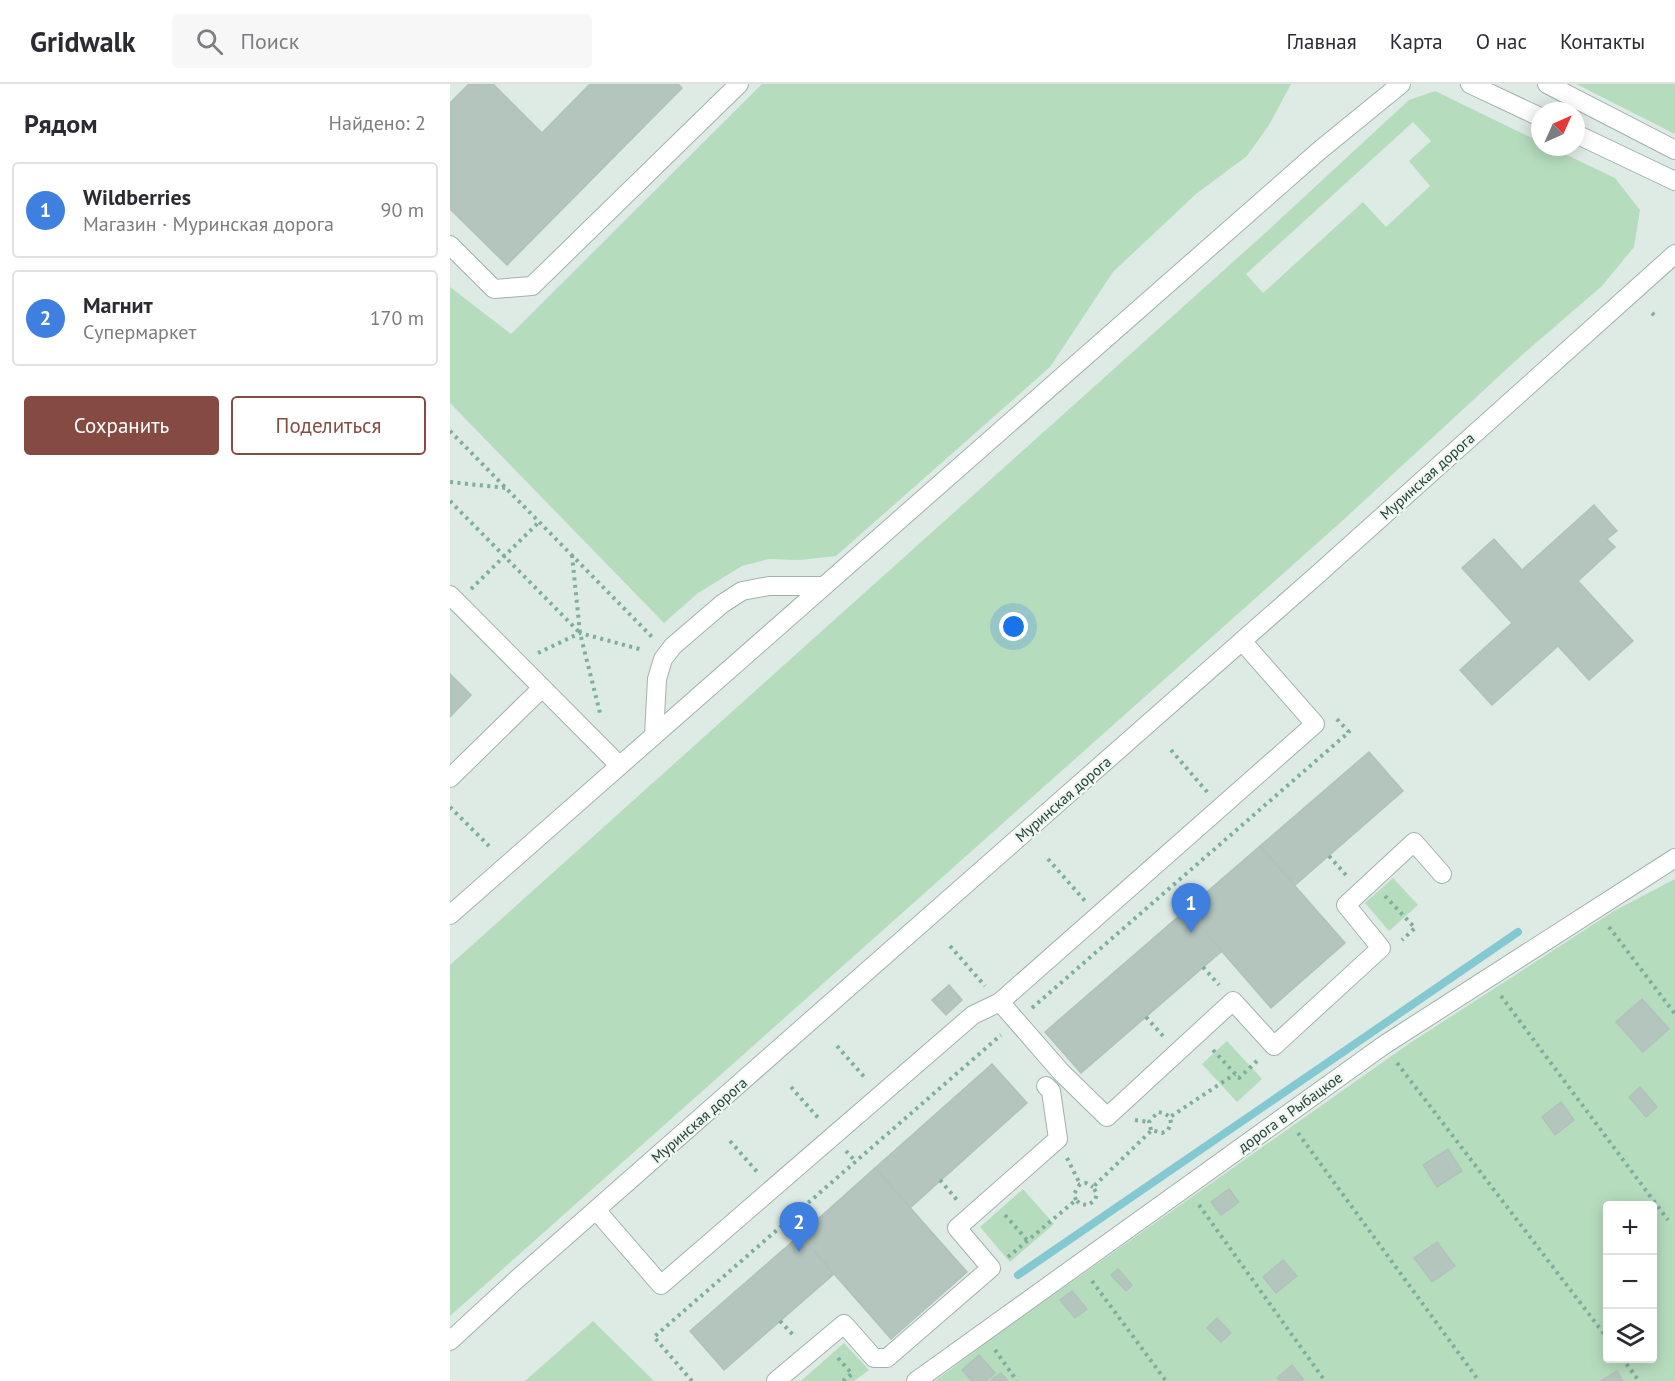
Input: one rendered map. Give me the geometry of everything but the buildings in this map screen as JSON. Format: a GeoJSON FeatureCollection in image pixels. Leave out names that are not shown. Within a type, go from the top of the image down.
{"type":"FeatureCollection","features":[{"type":"Feature","properties":{"kind":"street"},"geometry":{"type":"LineString","coordinates":[[450,245],[494,289],[532,286],[739,84]]}},
{"type":"Feature","properties":{"kind":"street"},"geometry":{"type":"LineString","coordinates":[[450,915],[1328,143],[1401,84]]}},
{"type":"Feature","properties":{"kind":"street"},"geometry":{"type":"LineString","coordinates":[[1470,84],[1531,113]]}},
{"type":"Feature","properties":{"kind":"street"},"geometry":{"type":"LineString","coordinates":[[1547,84],[1675,150]]}},
{"type":"Feature","properties":{"kind":"street"},"geometry":{"type":"LineString","coordinates":[[1585,138],[1675,181]]}},
{"type":"Feature","properties":{"kind":"street","name":"Муринская дорога"},"geometry":{"type":"LineString","coordinates":[[450,1341],[1242,641],[1675,254]]}},
{"type":"Feature","properties":{"kind":"street"},"geometry":{"type":"LineString","coordinates":[[654,735],[657,679],[663,659],[673,646],[722,604],[742,591],[770,586],[823,586]]}},
{"type":"Feature","properties":{"kind":"street"},"geometry":{"type":"LineString","coordinates":[[454,599],[619,765]]}},
{"type":"Feature","properties":{"kind":"street"},"geometry":{"type":"LineString","coordinates":[[596,1210],[661,1285],[973,1015],[1000,1002],[1315,724],[1242,641]]}},
{"type":"Feature","properties":{"kind":"street"},"geometry":{"type":"LineString","coordinates":[[450,778],[542,687]]}},
{"type":"Feature","properties":{"kind":"street"},"geometry":{"type":"LineString","coordinates":[[1000,1002],[1061,1072],[1107,1117],[1233,1001],[1274,1046],[1381,948],[1346,905],[1414,842],[1443,874]]}},
{"type":"Feature","properties":{"kind":"street","name":"дорога в Рыбацкое"},"geometry":{"type":"LineString","coordinates":[[916,1381],[1384,1045],[1675,858]]}},
{"type":"Feature","properties":{"kind":"street"},"geometry":{"type":"LineString","coordinates":[[776,1381],[844,1324],[874,1358],[887,1358],[991,1268],[957,1228],[1058,1139],[1051,1091],[1046,1086]]}},
{"type":"Feature","properties":{"kind":"path"},"geometry":{"type":"LineString","coordinates":[[450,431],[660,645]]}},
{"type":"Feature","properties":{"kind":"path"},"geometry":{"type":"LineString","coordinates":[[450,482],[506,488]]}},
{"type":"Feature","properties":{"kind":"path"},"geometry":{"type":"LineString","coordinates":[[450,501],[580,633],[645,651]]}},
{"type":"Feature","properties":{"kind":"path"},"geometry":{"type":"LineString","coordinates":[[454,599],[539,522]]}},
{"type":"Feature","properties":{"kind":"path"},"geometry":{"type":"LineString","coordinates":[[572,555],[580,633],[602,721]]}},
{"type":"Feature","properties":{"kind":"path"},"geometry":{"type":"LineString","coordinates":[[517,663],[580,633]]}},
{"type":"Feature","properties":{"kind":"path"},"geometry":{"type":"LineString","coordinates":[[450,807],[489,846]]}},
{"type":"Feature","properties":{"kind":"path"},"geometry":{"type":"LineString","coordinates":[[1371,882],[1415,928],[1392,949],[1381,948]]}},
{"type":"Feature","properties":{"kind":"path"},"geometry":{"type":"LineString","coordinates":[[1596,909],[1675,1014]]}},
{"type":"Feature","properties":{"kind":"path"},"geometry":{"type":"LineString","coordinates":[[950,946],[1000,1002]]}},
{"type":"Feature","properties":{"kind":"path"},"geometry":{"type":"LineString","coordinates":[[1488,978],[1668,1220]]}},
{"type":"Feature","properties":{"kind":"path"},"geometry":{"type":"LineString","coordinates":[[1198,1033],[1239,1078],[1274,1046]]}},
{"type":"Feature","properties":{"kind":"path"},"geometry":{"type":"LineString","coordinates":[[1384,1045],[1603,1332]]}},
{"type":"Feature","properties":{"kind":"path"},"geometry":{"type":"LineString","coordinates":[[1170,1117],[1235,1074]]}},
{"type":"Feature","properties":{"kind":"path"},"geometry":{"type":"LineString","coordinates":[[1149,1122],[1158,1112],[1170,1117],[1171,1124],[1168,1130],[1162,1133],[1152,1130]]}},
{"type":"Feature","properties":{"kind":"path"},"geometry":{"type":"LineString","coordinates":[[1286,1116],[1479,1381]]}},
{"type":"Feature","properties":{"kind":"path"},"geometry":{"type":"LineString","coordinates":[[1107,1117],[1149,1122]]}},
{"type":"Feature","properties":{"kind":"path"},"geometry":{"type":"LineString","coordinates":[[1149,1122],[1152,1130]]}},
{"type":"Feature","properties":{"kind":"path"},"geometry":{"type":"LineString","coordinates":[[1093,1186],[1152,1130]]}},
{"type":"Feature","properties":{"kind":"path"},"geometry":{"type":"LineString","coordinates":[[1058,1139],[1080,1184]]}},
{"type":"Feature","properties":{"kind":"path"},"geometry":{"type":"LineString","coordinates":[[1086,1183],[1093,1186],[1097,1194],[1095,1200],[1088,1205],[1076,1200],[1074,1194],[1080,1184],[1086,1183]]}},
{"type":"Feature","properties":{"kind":"path"},"geometry":{"type":"LineString","coordinates":[[1186,1187],[1326,1381]]}},
{"type":"Feature","properties":{"kind":"path"},"geometry":{"type":"LineString","coordinates":[[990,1198],[1028,1241]]}},
{"type":"Feature","properties":{"kind":"path"},"geometry":{"type":"LineString","coordinates":[[991,1268],[1010,1256],[1076,1200]]}},
{"type":"Feature","properties":{"kind":"path"},"geometry":{"type":"LineString","coordinates":[[1080,1264],[1166,1381]]}},
{"type":"Feature","properties":{"kind":"path"},"geometry":{"type":"LineString","coordinates":[[983,1333],[1017,1381]]}},
{"type":"Feature","properties":{"kind":"path"},"geometry":{"type":"LineString","coordinates":[[1625,1363],[1639,1381]]}},
{"type":"Feature","properties":{"kind":"green space"},"geometry":{"type":"Polygon","coordinates":[[[762,84],[1291,84],[1269,125],[1247,156],[1196,194],[1113,272],[1050,367],[836,556],[799,560],[769,559],[742,566],[698,593],[664,623],[450,403],[450,287],[511,334],[762,84]]]}},
{"type":"Feature","properties":{"kind":"green space"},"geometry":{"type":"Polygon","coordinates":[[[1576,84],[1675,84],[1675,134],[1576,84]]]}},
{"type":"Feature","properties":{"kind":"green space"},"geometry":{"type":"Polygon","coordinates":[[[1435,91],[1531,138],[1531,156],[1569,156],[1615,178],[1640,210],[1634,247],[1602,286],[1523,354],[1341,522],[450,1316],[450,965],[1263,235],[1409,100],[1435,91]],[[1413,122],[1246,274],[1263,293],[1363,202],[1386,227],[1430,186],[1409,161],[1431,141],[1413,122]]]}},
{"type":"Feature","properties":{"kind":"green space"},"geometry":{"type":"Polygon","coordinates":[[[1393,878],[1418,905],[1389,931],[1365,903],[1393,878]]]}},
{"type":"Feature","properties":{"kind":"green space"},"geometry":{"type":"Polygon","coordinates":[[[1675,879],[1675,1381],[935,1381],[995,1336],[1407,1045],[1614,911],[1675,879]]]}},
{"type":"Feature","properties":{"kind":"green space"},"geometry":{"type":"Polygon","coordinates":[[[1227,1041],[1262,1079],[1237,1102],[1202,1064],[1227,1041]]]}},
{"type":"Feature","properties":{"kind":"green space"},"geometry":{"type":"Polygon","coordinates":[[[1023,1189],[1054,1224],[1010,1262],[980,1227],[1023,1189]]]}},
{"type":"Feature","properties":{"kind":"green space"},"geometry":{"type":"Polygon","coordinates":[[[593,1321],[654,1381],[525,1381],[593,1321]]]}},
{"type":"Feature","properties":{"kind":"green space"},"geometry":{"type":"Polygon","coordinates":[[[844,1343],[869,1370],[854,1381],[801,1381],[844,1343]]]}},
{"type":"Feature","properties":{"kind":"waterway"},"geometry":{"type":"LineString","coordinates":[[1018,1275],[1518,932]]}},
{"type":"Feature","properties":{"kind":"place","name":"Wildberries"},"geometry":{"type":"Point","coordinates":[1191,933]}},
{"type":"Feature","properties":{"kind":"place","name":"Магнит"},"geometry":{"type":"Point","coordinates":[799,1252]}}]}
